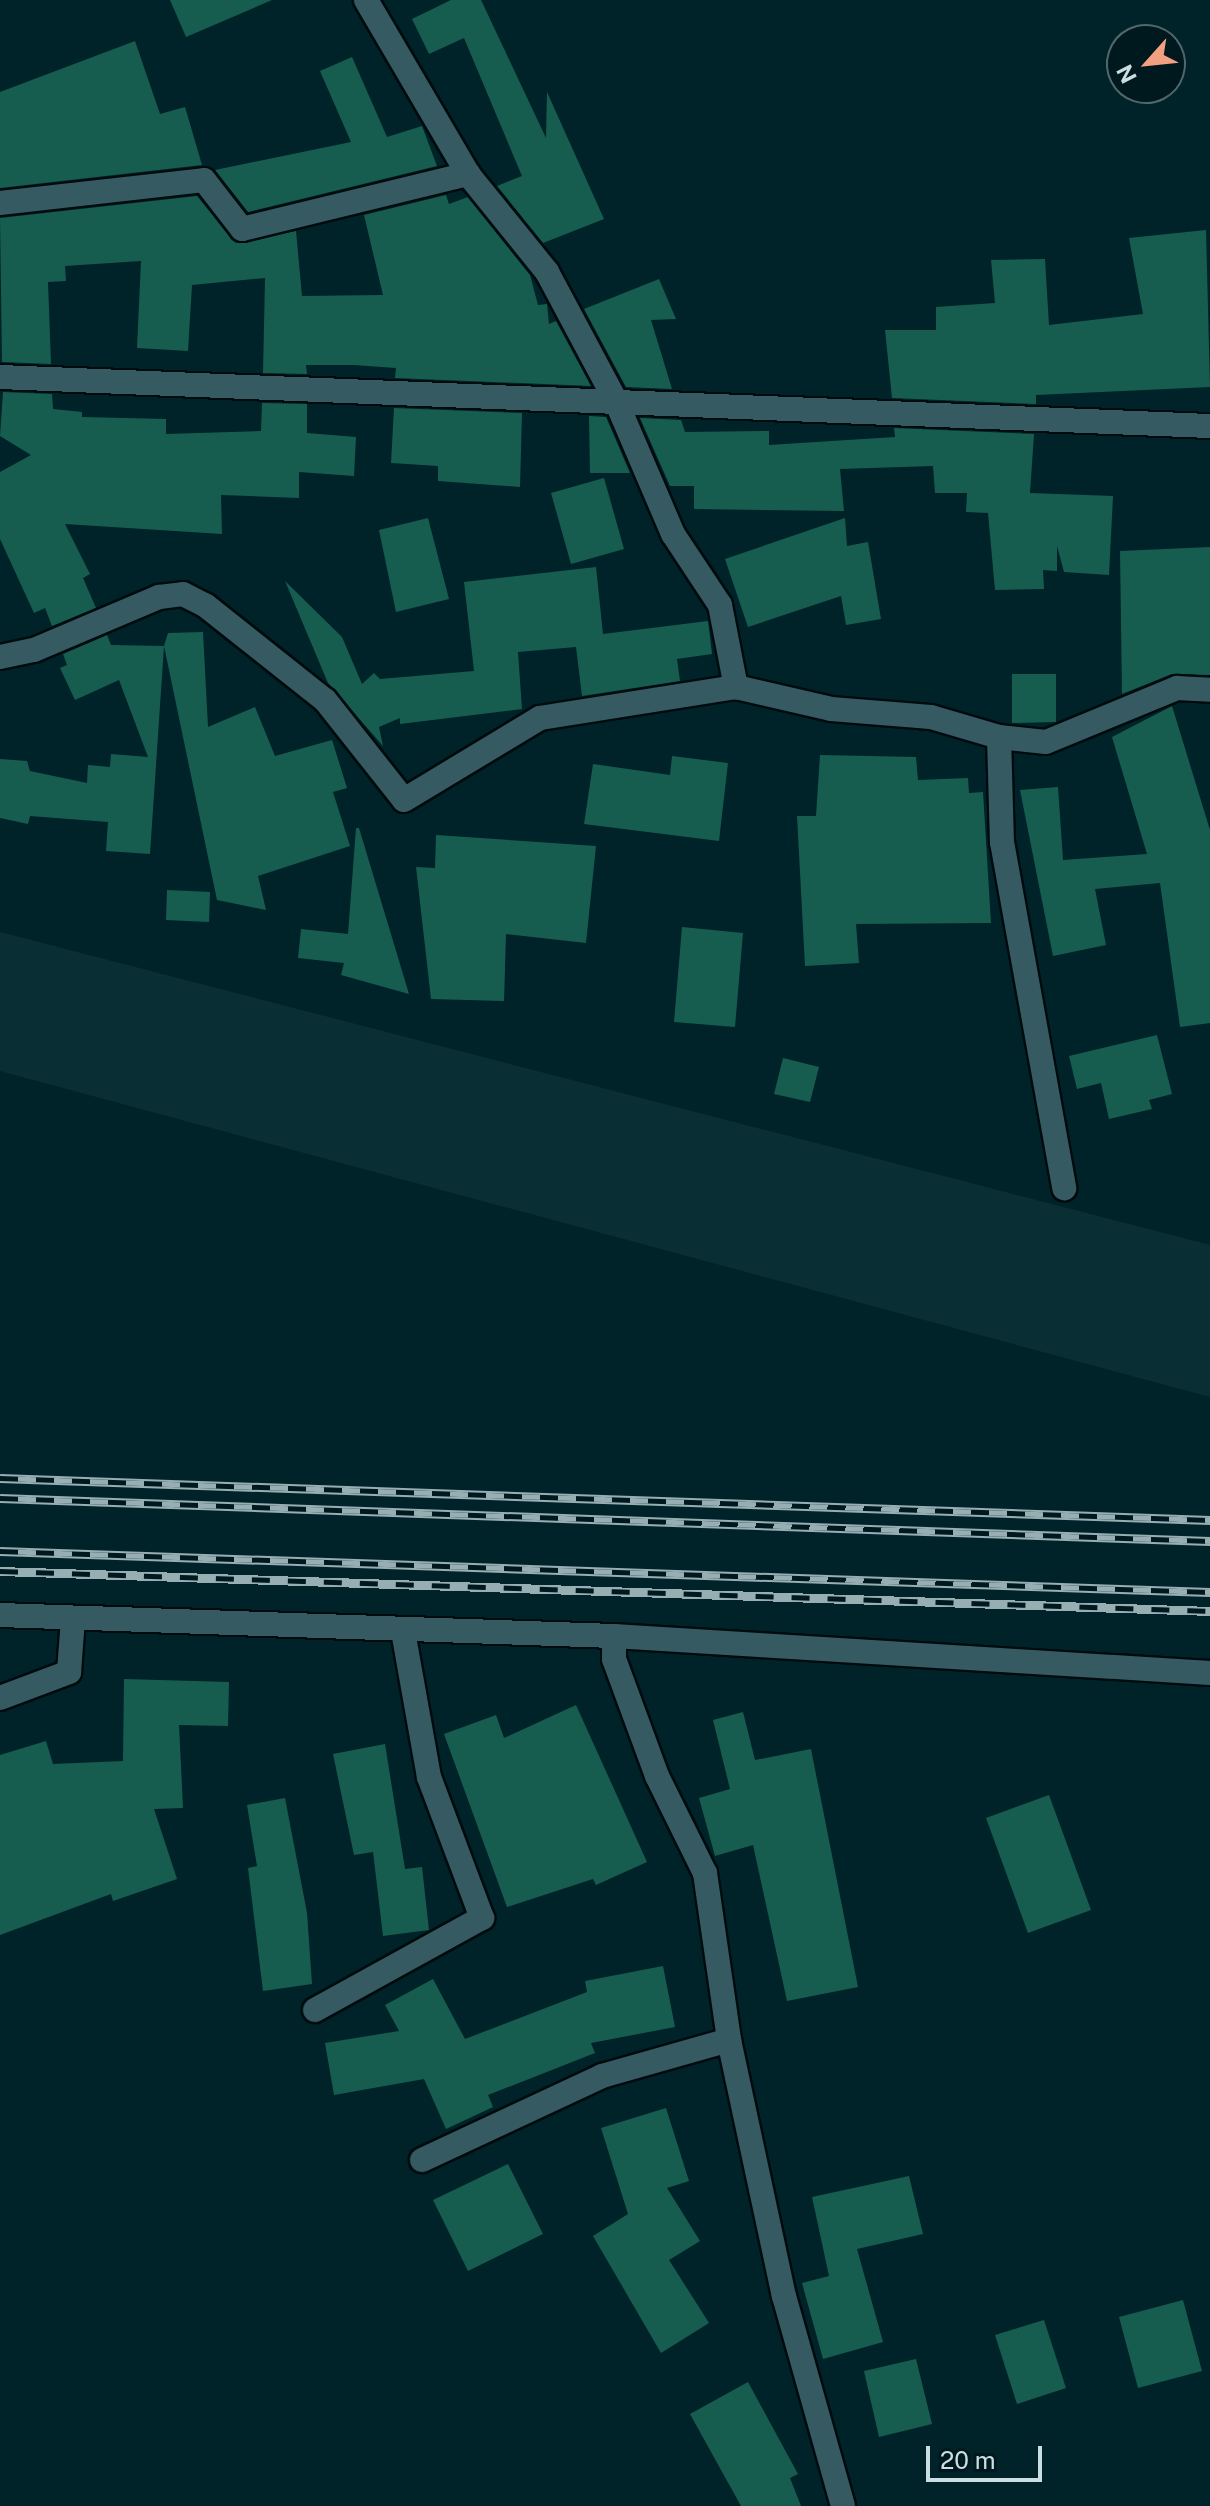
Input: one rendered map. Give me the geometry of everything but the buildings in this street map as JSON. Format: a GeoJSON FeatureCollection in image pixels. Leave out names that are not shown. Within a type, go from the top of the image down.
{"type":"FeatureCollection","features":[{"type":"Feature","properties":{"kind":"street"},"geometry":{"type":"LineString","coordinates":[[366,0],[468,174],[547,272],[616,401],[673,534],[720,605],[736,687]]}},
{"type":"Feature","properties":{"kind":"street"},"geometry":{"type":"LineString","coordinates":[[0,203],[204,180],[242,229],[468,174]]}},
{"type":"Feature","properties":{"kind":"street"},"geometry":{"type":"LineString","coordinates":[[0,377],[1210,426]]}},
{"type":"Feature","properties":{"kind":"street"},"geometry":{"type":"LineString","coordinates":[[0,657],[34,650],[159,597],[183,594],[205,605],[325,700],[404,800],[540,718],[736,687],[831,709],[931,717],[999,737],[1046,742],[1177,688],[1210,690]]}},
{"type":"Feature","properties":{"kind":"street"},"geometry":{"type":"LineString","coordinates":[[999,737],[1002,842],[1064,1188]]}},
{"type":"Feature","properties":{"kind":"street"},"geometry":{"type":"LineString","coordinates":[[0,1615],[614,1636],[1210,1673]]}},
{"type":"Feature","properties":{"kind":"street"},"geometry":{"type":"LineString","coordinates":[[0,1698],[69,1672],[73,1619]]}},
{"type":"Feature","properties":{"kind":"street"},"geometry":{"type":"LineString","coordinates":[[315,2010],[482,1918],[429,1777],[403,1631]]}},
{"type":"Feature","properties":{"kind":"street"},"geometry":{"type":"LineString","coordinates":[[614,1636],[614,1659],[657,1776],[705,1873],[729,2040],[784,2296],[843,2506]]}},
{"type":"Feature","properties":{"kind":"street"},"geometry":{"type":"LineString","coordinates":[[422,2160],[602,2076],[729,2040]]}},
{"type":"Feature","properties":{"kind":"shaded area"},"geometry":{"type":"Polygon","coordinates":[[[0,932],[1210,1245],[1210,1397],[0,1071],[0,932]]]}},
{"type":"Feature","properties":{"kind":"railway"},"geometry":{"type":"LineString","coordinates":[[0,1478],[1210,1520]]}},
{"type":"Feature","properties":{"kind":"railway"},"geometry":{"type":"LineString","coordinates":[[0,1498],[1210,1541]]}},
{"type":"Feature","properties":{"kind":"railway"},"geometry":{"type":"LineString","coordinates":[[0,1551],[1210,1592]]}},
{"type":"Feature","properties":{"kind":"railway"},"geometry":{"type":"LineString","coordinates":[[0,1571],[1210,1611]]}}]}
